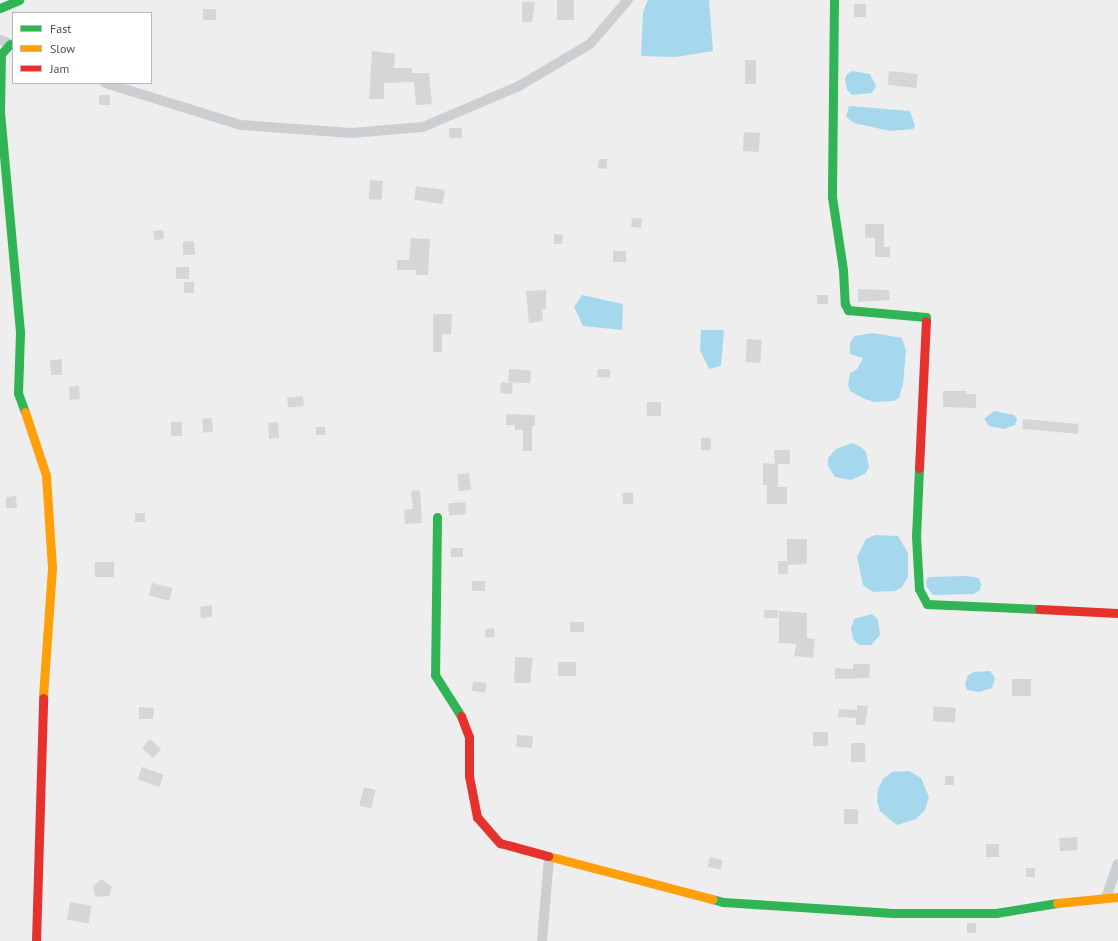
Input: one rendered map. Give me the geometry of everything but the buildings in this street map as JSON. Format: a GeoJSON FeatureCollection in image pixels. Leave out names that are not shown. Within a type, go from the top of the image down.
{"type":"FeatureCollection","features":[{"type":"Feature","properties":{"kind":"street"},"geometry":{"type":"LineString","coordinates":[[0,8],[19,0]]}},
{"type":"Feature","properties":{"kind":"street"},"geometry":{"type":"LineString","coordinates":[[108,84],[241,125],[352,133],[423,127],[519,86],[590,44],[628,0]]}},
{"type":"Feature","properties":{"kind":"street"},"geometry":{"type":"LineString","coordinates":[[834,0],[832,197],[843,270],[844,304],[848,310],[926,317],[916,536],[920,589],[927,604],[1118,613]]}},
{"type":"Feature","properties":{"kind":"street"},"geometry":{"type":"LineString","coordinates":[[0,40],[11,44],[1,54],[0,112],[20,333],[18,393],[46,476],[52,568],[43,697],[36,941]]}},
{"type":"Feature","properties":{"kind":"street"},"geometry":{"type":"LineString","coordinates":[[437,517],[434,675],[461,716],[469,737],[469,776],[477,817],[500,843],[724,902],[893,913],[996,913],[1082,899],[1118,897]]}},
{"type":"Feature","properties":{"kind":"street"},"geometry":{"type":"LineString","coordinates":[[542,941],[549,857]]}},
{"type":"Feature","properties":{"kind":"street"},"geometry":{"type":"LineString","coordinates":[[1106,898],[1118,864]]}},
{"type":"Feature","properties":{"kind":"water"},"geometry":{"type":"Polygon","coordinates":[[[648,0],[709,0],[713,51],[676,57],[641,56],[643,12],[648,0]]]}},
{"type":"Feature","properties":{"kind":"water"},"geometry":{"type":"Polygon","coordinates":[[[852,71],[870,74],[876,86],[872,93],[852,95],[847,90],[845,79],[847,74],[852,71]]]}},
{"type":"Feature","properties":{"kind":"water"},"geometry":{"type":"Polygon","coordinates":[[[849,106],[910,111],[915,126],[913,129],[890,131],[854,123],[846,117],[849,106]]]}},
{"type":"Feature","properties":{"kind":"water"},"geometry":{"type":"Polygon","coordinates":[[[582,295],[623,304],[622,330],[583,326],[574,307],[582,295]]]}},
{"type":"Feature","properties":{"kind":"water"},"geometry":{"type":"Polygon","coordinates":[[[701,330],[724,330],[721,366],[709,369],[700,350],[701,330]]]}},
{"type":"Feature","properties":{"kind":"water"},"geometry":{"type":"Polygon","coordinates":[[[873,333],[902,338],[906,351],[903,384],[899,398],[894,401],[874,402],[865,399],[850,391],[848,385],[850,373],[857,369],[863,358],[850,354],[850,343],[854,336],[873,333]]]}},
{"type":"Feature","properties":{"kind":"water"},"geometry":{"type":"Polygon","coordinates":[[[994,411],[1014,415],[1017,419],[1015,425],[1004,429],[989,426],[984,419],[994,411]]]}},
{"type":"Feature","properties":{"kind":"water"},"geometry":{"type":"Polygon","coordinates":[[[852,443],[861,447],[866,452],[869,467],[865,474],[851,480],[835,477],[828,466],[828,458],[836,449],[852,443]]]}},
{"type":"Feature","properties":{"kind":"water"},"geometry":{"type":"Polygon","coordinates":[[[875,535],[898,536],[908,553],[908,577],[902,587],[895,591],[873,592],[863,585],[857,557],[866,539],[875,535]]]}},
{"type":"Feature","properties":{"kind":"water"},"geometry":{"type":"Polygon","coordinates":[[[966,576],[979,578],[981,584],[980,590],[974,594],[933,595],[927,587],[926,581],[929,577],[966,576]]]}},
{"type":"Feature","properties":{"kind":"water"},"geometry":{"type":"Polygon","coordinates":[[[872,614],[878,620],[880,635],[871,645],[859,645],[853,639],[851,629],[854,619],[872,614]]]}},
{"type":"Feature","properties":{"kind":"water"},"geometry":{"type":"Polygon","coordinates":[[[990,671],[995,678],[992,688],[979,692],[967,690],[965,685],[968,675],[974,672],[990,671]]]}},
{"type":"Feature","properties":{"kind":"water"},"geometry":{"type":"Polygon","coordinates":[[[909,771],[921,778],[929,797],[925,810],[916,819],[897,825],[880,811],[877,801],[878,789],[883,779],[892,772],[909,771]]]}},
{"type":"Feature","properties":{"kind":"traffic: fast"},"geometry":{"type":"LineString","coordinates":[[0,8],[19,0]]}},
{"type":"Feature","properties":{"kind":"traffic: fast"},"geometry":{"type":"LineString","coordinates":[[834,0],[832,197],[843,270],[845,304],[848,310],[926,317],[926,321]]}},
{"type":"Feature","properties":{"kind":"traffic: fast"},"geometry":{"type":"LineString","coordinates":[[10,44],[1,54],[0,112],[20,333],[18,393],[25,412]]}},
{"type":"Feature","properties":{"kind":"traffic: fast"},"geometry":{"type":"LineString","coordinates":[[919,468],[916,536],[919,589],[927,604],[1039,609]]}},
{"type":"Feature","properties":{"kind":"traffic: fast"},"geometry":{"type":"LineString","coordinates":[[437,517],[435,675],[461,716]]}},
{"type":"Feature","properties":{"kind":"traffic: fast"},"geometry":{"type":"LineString","coordinates":[[712,899],[723,902],[893,913],[996,913],[1057,903]]}},
{"type":"Feature","properties":{"kind":"traffic: slow"},"geometry":{"type":"LineString","coordinates":[[25,412],[46,475],[52,568],[43,698]]}},
{"type":"Feature","properties":{"kind":"traffic: slow"},"geometry":{"type":"LineString","coordinates":[[548,856],[712,899]]}},
{"type":"Feature","properties":{"kind":"traffic: slow"},"geometry":{"type":"LineString","coordinates":[[1057,903],[1118,897]]}},
{"type":"Feature","properties":{"kind":"traffic: jam"},"geometry":{"type":"LineString","coordinates":[[919,468],[926,321]]}},
{"type":"Feature","properties":{"kind":"traffic: jam"},"geometry":{"type":"LineString","coordinates":[[1039,609],[1118,613]]}},
{"type":"Feature","properties":{"kind":"traffic: jam"},"geometry":{"type":"LineString","coordinates":[[36,941],[43,698]]}},
{"type":"Feature","properties":{"kind":"traffic: jam"},"geometry":{"type":"LineString","coordinates":[[461,716],[469,737],[469,776],[477,817],[500,843],[548,856]]}}]}
